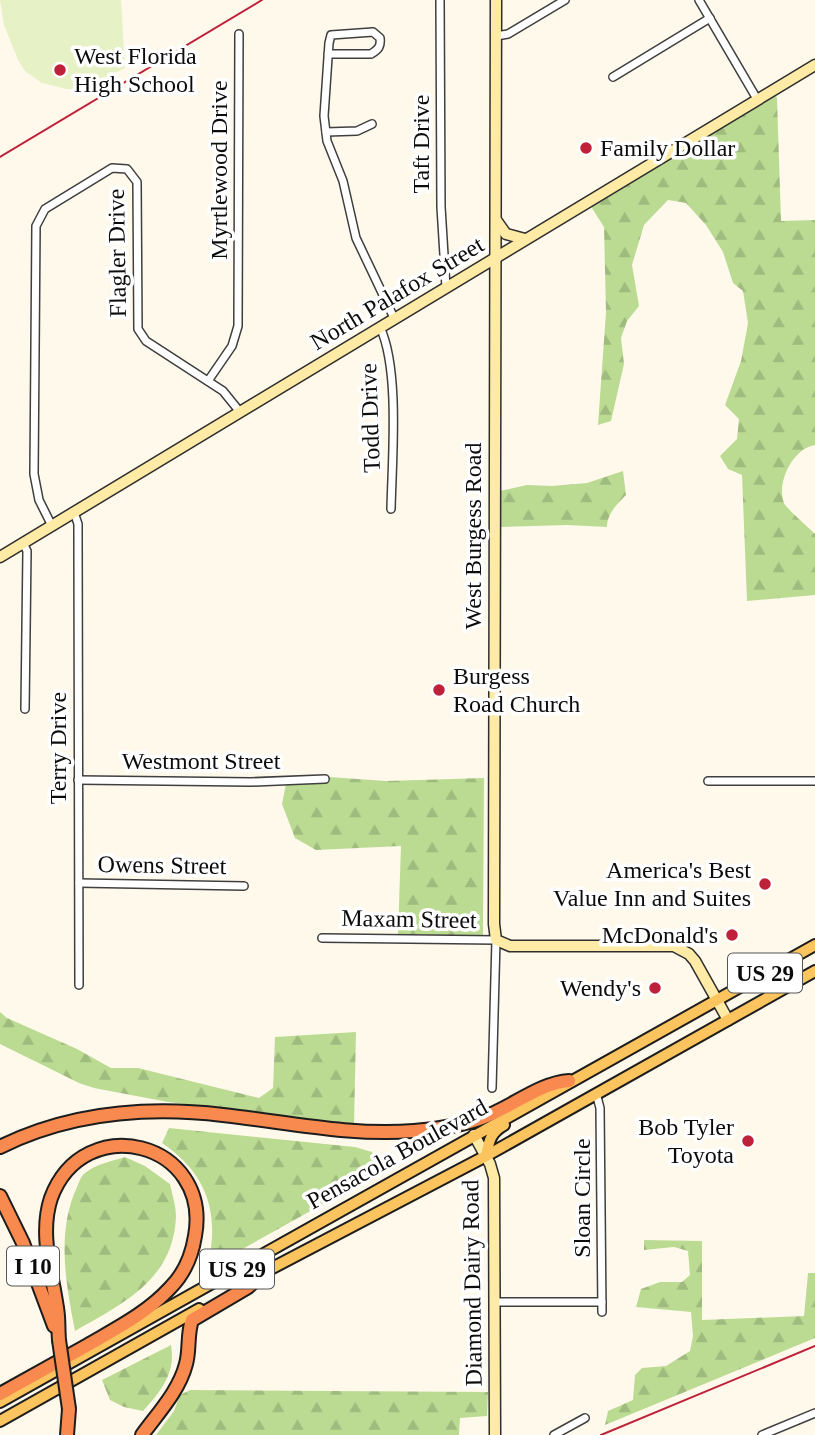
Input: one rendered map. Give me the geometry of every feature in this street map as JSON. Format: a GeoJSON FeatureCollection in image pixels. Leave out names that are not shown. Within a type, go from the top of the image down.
{"type":"FeatureCollection","features":[{"type":"Feature","properties":{"kind":"highway"},"geometry":{"type":"LineString","coordinates":[[0,1147],[72,1121],[100,1115],[139,1112],[220,1114],[352,1131],[427,1130],[481,1118],[555,1082],[571,1084]]}},
{"type":"Feature","properties":{"kind":"highway"},"geometry":{"type":"LineString","coordinates":[[0,1394],[145,1312],[178,1278],[194,1242],[197,1229],[196,1206],[184,1177],[176,1167],[158,1154],[126,1145],[93,1151],[67,1170],[55,1189],[48,1211],[46,1237],[58,1311],[58,1340]]}},
{"type":"Feature","properties":{"kind":"highway","name":"I 10"},"geometry":{"type":"LineString","coordinates":[[0,1196],[33,1267],[58,1340],[69,1409],[69,1435]]}},
{"type":"Feature","properties":{"kind":"highway"},"geometry":{"type":"LineString","coordinates":[[142,1435],[183,1374],[193,1319],[248,1287],[265,1272]]}},
{"type":"Feature","properties":{"kind":"main road","name":"West Burgess Road"},"geometry":{"type":"LineString","coordinates":[[496,0],[496,940]]}},
{"type":"Feature","properties":{"kind":"main road","name":"North Palafox Street"},"geometry":{"type":"LineString","coordinates":[[0,557],[815,65]]}},
{"type":"Feature","properties":{"kind":"main road"},"geometry":{"type":"LineString","coordinates":[[496,220],[506,234],[526,239]]}},
{"type":"Feature","properties":{"kind":"main road"},"geometry":{"type":"LineString","coordinates":[[496,940],[510,946],[674,946],[689,954],[695,961],[728,1020]]}},
{"type":"Feature","properties":{"kind":"main road","name":"Pensacola Boulevard"},"geometry":{"type":"LineString","coordinates":[[0,1402],[815,945]]}},
{"type":"Feature","properties":{"kind":"main road","name":"Pensacola Boulevard"},"geometry":{"type":"LineString","coordinates":[[0,1421],[265,1272],[486,1156],[815,971]]}},
{"type":"Feature","properties":{"kind":"main road"},"geometry":{"type":"LineString","coordinates":[[486,1156],[489,1138],[495,1130],[571,1084],[580,1103]]}},
{"type":"Feature","properties":{"kind":"main road","name":"Diamond Dairy Road"},"geometry":{"type":"LineString","coordinates":[[474,1135],[494,1178],[495,1435]]}},
{"type":"Feature","properties":{"kind":"street","name":"Taft Drive"},"geometry":{"type":"LineString","coordinates":[[440,0],[440,208],[446,287]]}},
{"type":"Feature","properties":{"kind":"street"},"geometry":{"type":"LineString","coordinates":[[496,36],[508,34],[565,0]]}},
{"type":"Feature","properties":{"kind":"street"},"geometry":{"type":"LineString","coordinates":[[699,0],[757,99]]}},
{"type":"Feature","properties":{"kind":"street"},"geometry":{"type":"LineString","coordinates":[[613,78],[710,18]]}},
{"type":"Feature","properties":{"kind":"street"},"geometry":{"type":"LineString","coordinates":[[328,54],[371,54],[381,45],[380,38],[373,32],[331,35],[328,54],[324,116],[327,141],[343,181],[356,238],[394,318]]}},
{"type":"Feature","properties":{"kind":"street","name":"Myrtlewood Drive"},"geometry":{"type":"LineString","coordinates":[[208,381],[236,335],[239,34]]}},
{"type":"Feature","properties":{"kind":"street"},"geometry":{"type":"LineString","coordinates":[[326,132],[357,131],[372,124]]}},
{"type":"Feature","properties":{"kind":"street","name":"Flagler Drive"},"geometry":{"type":"LineString","coordinates":[[52,526],[39,500],[34,474],[36,226],[45,209],[111,168],[122,167],[132,172],[137,182],[138,328],[146,341],[208,381],[231,399],[240,412]]}},
{"type":"Feature","properties":{"kind":"street","name":"Todd Drive"},"geometry":{"type":"LineString","coordinates":[[380,327],[387,346],[392,388],[391,509]]}},
{"type":"Feature","properties":{"kind":"street","name":"Terry Drive"},"geometry":{"type":"LineString","coordinates":[[74,512],[78,524],[79,985]]}},
{"type":"Feature","properties":{"kind":"street"},"geometry":{"type":"LineString","coordinates":[[23,543],[27,551],[25,709]]}},
{"type":"Feature","properties":{"kind":"street","name":"Westmont Street"},"geometry":{"type":"LineString","coordinates":[[78,780],[251,782],[325,779]]}},
{"type":"Feature","properties":{"kind":"street"},"geometry":{"type":"LineString","coordinates":[[708,781],[815,781]]}},
{"type":"Feature","properties":{"kind":"street","name":"Owens Street"},"geometry":{"type":"LineString","coordinates":[[79,883],[244,886]]}},
{"type":"Feature","properties":{"kind":"street","name":"Maxam Street"},"geometry":{"type":"LineString","coordinates":[[322,937],[496,940]]}},
{"type":"Feature","properties":{"kind":"street","name":"West Burgess Road"},"geometry":{"type":"LineString","coordinates":[[492,1088],[496,940]]}},
{"type":"Feature","properties":{"kind":"street","name":"Sloan Circle"},"geometry":{"type":"LineString","coordinates":[[596,1093],[600,1108],[602,1312]]}},
{"type":"Feature","properties":{"kind":"street"},"geometry":{"type":"LineString","coordinates":[[494,1301],[602,1303]]}},
{"type":"Feature","properties":{"kind":"street"},"geometry":{"type":"LineString","coordinates":[[762,1435],[815,1413]]}},
{"type":"Feature","properties":{"kind":"street"},"geometry":{"type":"LineString","coordinates":[[554,1435],[585,1418]]}},
{"type":"Feature","properties":{"kind":"green space"},"geometry":{"type":"Polygon","coordinates":[[[0,0],[121,0],[125,68],[81,90],[42,83],[25,71],[18,60],[4,25],[0,0]]]}},
{"type":"Feature","properties":{"kind":"green space"},"geometry":{"type":"Polygon","coordinates":[[[774,93],[777,98],[781,221],[815,220],[815,445],[793,459],[784,477],[782,495],[785,505],[815,534],[815,595],[747,601],[742,475],[728,469],[720,456],[737,439],[739,419],[725,405],[741,361],[748,323],[743,291],[733,283],[723,252],[706,225],[686,203],[668,200],[644,225],[632,265],[639,306],[627,321],[621,338],[624,364],[611,421],[598,425],[606,312],[604,227],[590,205],[774,93]]]}},
{"type":"Feature","properties":{"kind":"green space"},"geometry":{"type":"Polygon","coordinates":[[[623,471],[626,495],[611,514],[607,527],[500,527],[500,491],[527,485],[587,483],[623,471]]]}},
{"type":"Feature","properties":{"kind":"green space"},"geometry":{"type":"Polygon","coordinates":[[[329,777],[386,781],[484,778],[483,936],[398,934],[401,846],[316,850],[295,838],[282,804],[286,784],[328,783],[329,777]]]}},
{"type":"Feature","properties":{"kind":"green space"},"geometry":{"type":"Polygon","coordinates":[[[0,1012],[7,1018],[77,1049],[111,1068],[138,1068],[259,1098],[273,1088],[275,1037],[356,1032],[354,1124],[168,1102],[94,1088],[0,1044],[0,1012]]]}},
{"type":"Feature","properties":{"kind":"green space"},"geometry":{"type":"Polygon","coordinates":[[[169,1128],[355,1147],[372,1152],[379,1167],[341,1194],[221,1261],[211,1248],[211,1216],[203,1188],[187,1164],[162,1143],[169,1128]]]}},
{"type":"Feature","properties":{"kind":"green space"},"geometry":{"type":"Polygon","coordinates":[[[125,1157],[145,1166],[170,1184],[176,1212],[173,1238],[166,1257],[143,1287],[75,1331],[65,1259],[71,1204],[79,1181],[85,1173],[99,1165],[125,1157]]]}},
{"type":"Feature","properties":{"kind":"green space"},"geometry":{"type":"Polygon","coordinates":[[[644,1240],[702,1241],[702,1320],[804,1316],[808,1273],[815,1273],[815,1338],[605,1425],[608,1411],[633,1400],[635,1375],[642,1368],[666,1366],[690,1351],[693,1336],[691,1312],[636,1307],[641,1289],[660,1282],[682,1282],[690,1275],[688,1251],[674,1247],[644,1250],[644,1240]]]}},
{"type":"Feature","properties":{"kind":"green space"},"geometry":{"type":"Polygon","coordinates":[[[171,1345],[171,1364],[166,1381],[143,1411],[124,1407],[110,1400],[102,1380],[171,1345]]]}},
{"type":"Feature","properties":{"kind":"green space"},"geometry":{"type":"Polygon","coordinates":[[[190,1390],[488,1392],[487,1416],[460,1418],[459,1435],[156,1435],[174,1411],[180,1395],[190,1390]]]}},
{"type":"Feature","properties":{"kind":"railway"},"geometry":{"type":"LineString","coordinates":[[0,157],[262,0]]}},
{"type":"Feature","properties":{"kind":"railway"},"geometry":{"type":"LineString","coordinates":[[601,1435],[815,1346]]}},
{"type":"Feature","properties":{"kind":"place","name":"West Florida High School"},"geometry":{"type":"Point","coordinates":[60,70]}},
{"type":"Feature","properties":{"kind":"place","name":"Family Dollar"},"geometry":{"type":"Point","coordinates":[586,148]}},
{"type":"Feature","properties":{"kind":"place","name":"Burgess Road Church"},"geometry":{"type":"Point","coordinates":[439,690]}},
{"type":"Feature","properties":{"kind":"place","name":"America's Best Value Inn and Suites"},"geometry":{"type":"Point","coordinates":[765,884]}},
{"type":"Feature","properties":{"kind":"place","name":"McDonald's"},"geometry":{"type":"Point","coordinates":[732,935]}},
{"type":"Feature","properties":{"kind":"place","name":"Wendy's"},"geometry":{"type":"Point","coordinates":[655,988]}},
{"type":"Feature","properties":{"kind":"place","name":"Bob Tyler Toyota"},"geometry":{"type":"Point","coordinates":[748,1141]}}]}
